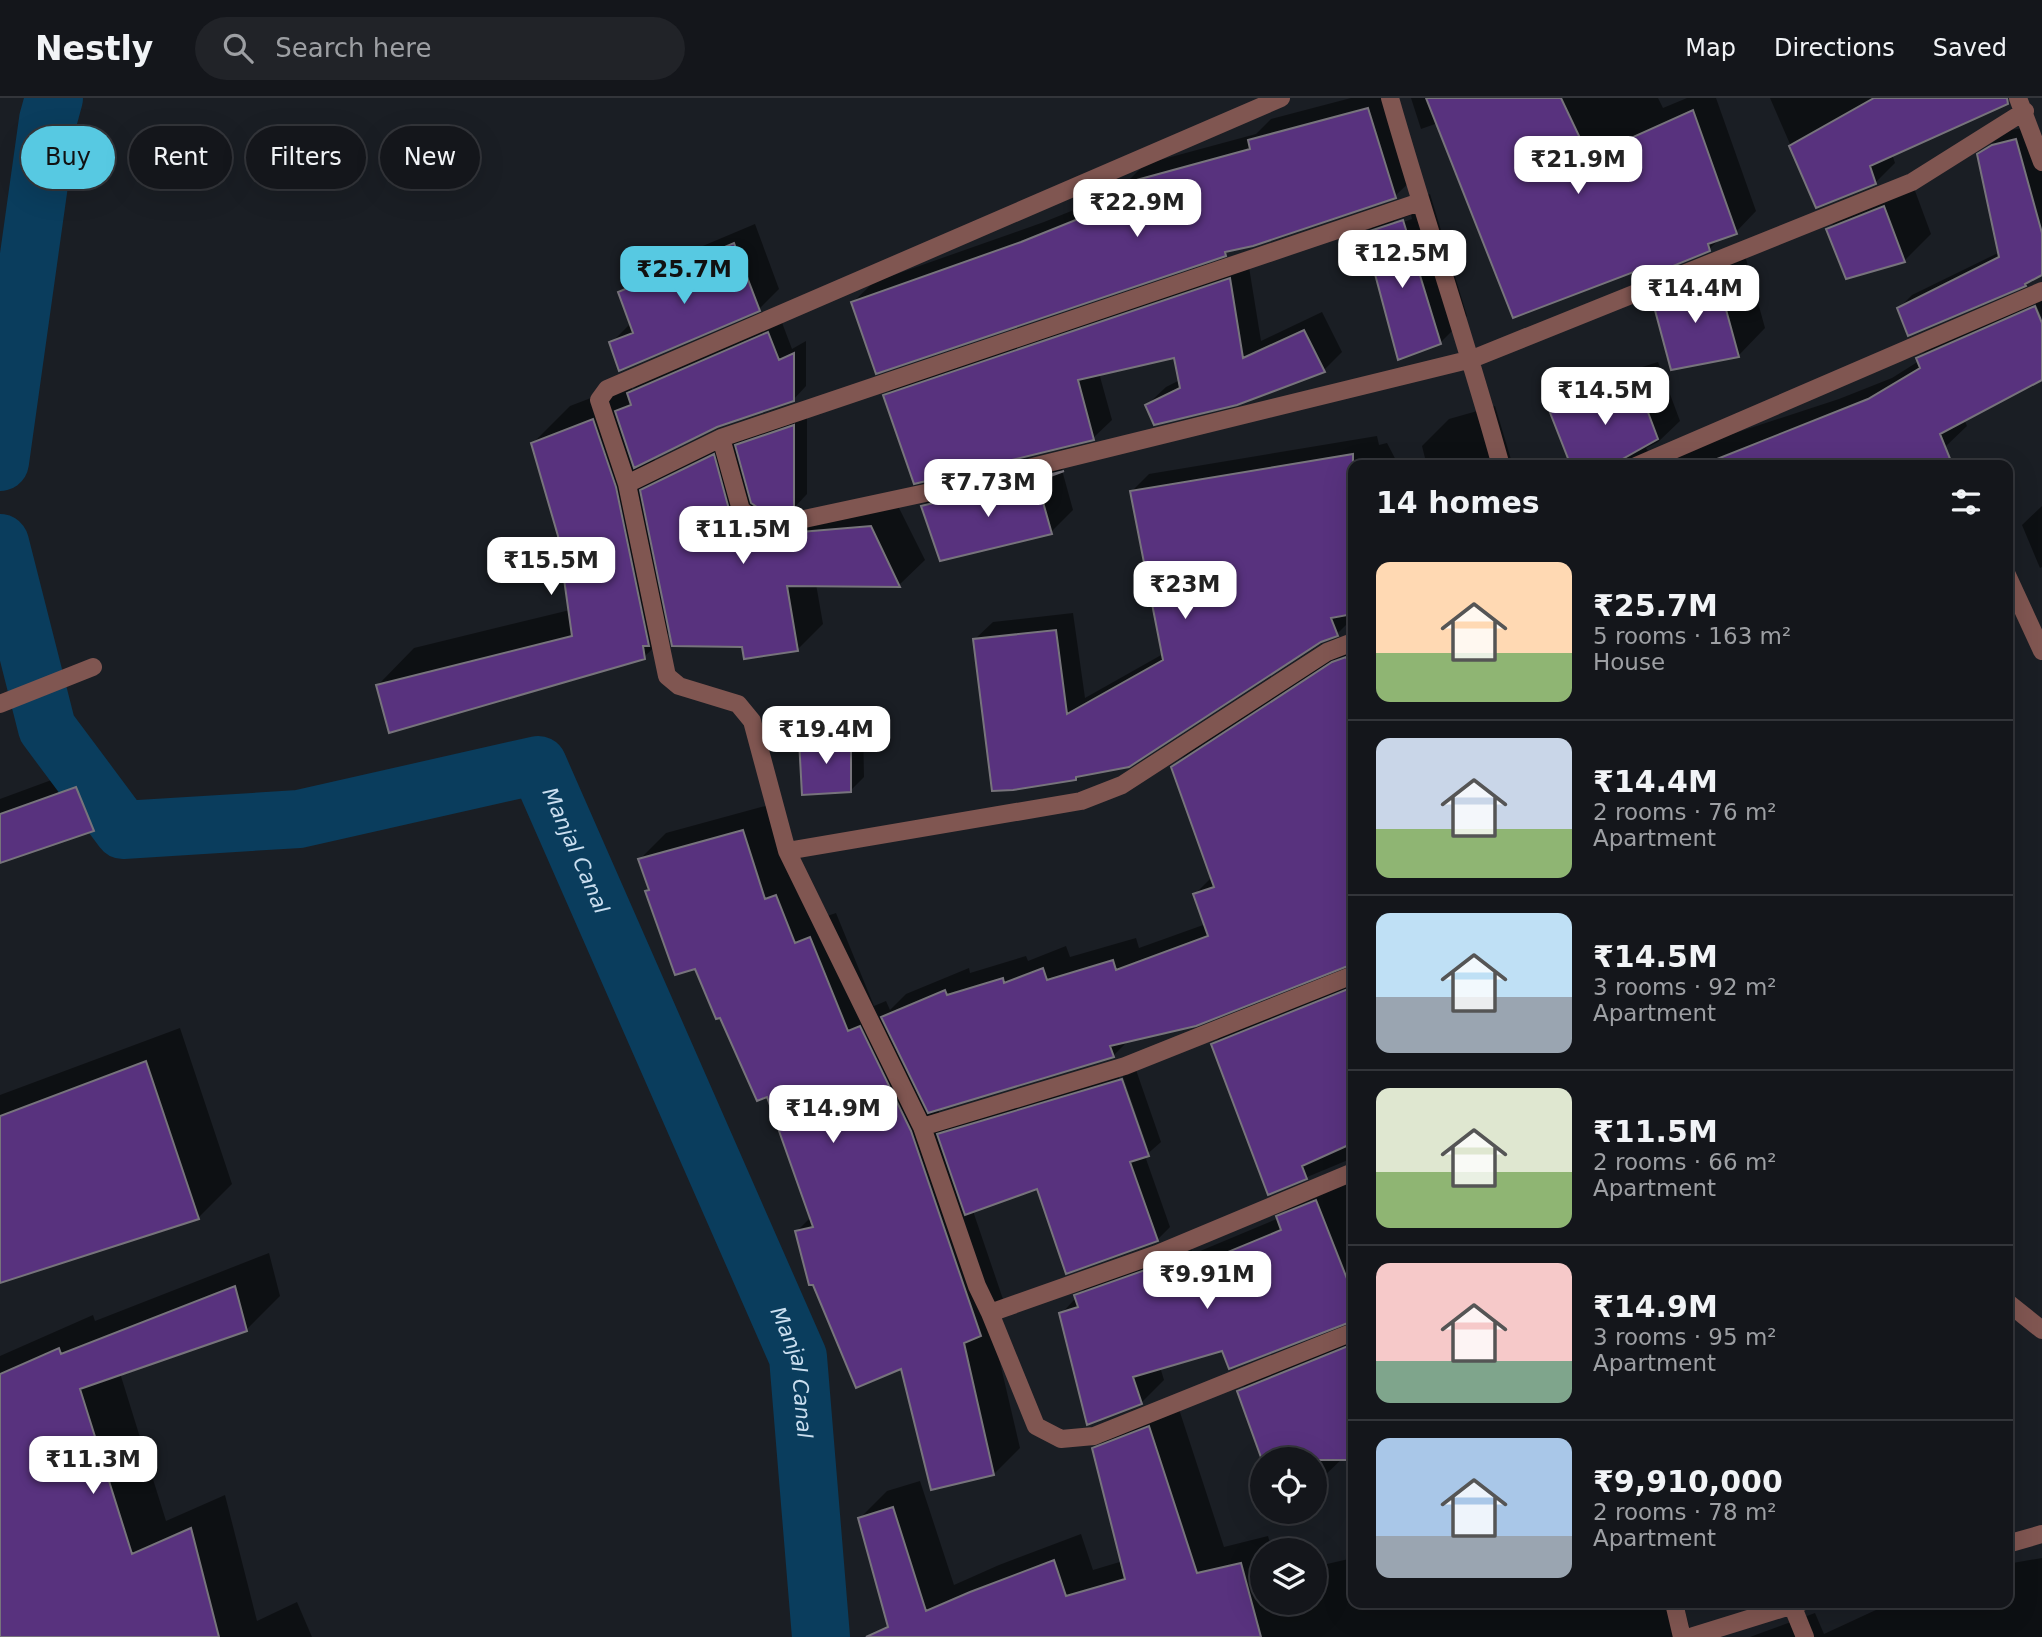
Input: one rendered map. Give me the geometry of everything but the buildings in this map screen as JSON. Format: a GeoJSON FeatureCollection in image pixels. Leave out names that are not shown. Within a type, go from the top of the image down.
{"type":"FeatureCollection","features":[{"type":"Feature","properties":{"kind":"street"},"geometry":{"type":"LineString","coordinates":[[1281,98],[607,388],[599,400],[627,484],[667,676],[679,687],[738,704],[752,721],[787,850],[922,1127],[977,1286],[1035,1426],[1061,1439],[1094,1436],[1348,1334]]}},
{"type":"Feature","properties":{"kind":"street"},"geometry":{"type":"LineString","coordinates":[[1390,98],[1420,202],[1472,359],[1499,460]]}},
{"type":"Feature","properties":{"kind":"street"},"geometry":{"type":"LineString","coordinates":[[720,438],[741,510],[760,523],[781,524],[930,492],[1472,359],[1912,182],[2022,105],[2042,162]]}},
{"type":"Feature","properties":{"kind":"street"},"geometry":{"type":"LineString","coordinates":[[627,484],[720,438],[1420,202]]}},
{"type":"Feature","properties":{"kind":"street"},"geometry":{"type":"LineString","coordinates":[[1650,460],[2042,291]]}},
{"type":"Feature","properties":{"kind":"street"},"geometry":{"type":"LineString","coordinates":[[2013,588],[2042,651]]}},
{"type":"Feature","properties":{"kind":"street"},"geometry":{"type":"LineString","coordinates":[[787,850],[1081,801],[1122,785],[1327,652],[1348,644]]}},
{"type":"Feature","properties":{"kind":"street"},"geometry":{"type":"LineString","coordinates":[[0,704],[93,667]]}},
{"type":"Feature","properties":{"kind":"street"},"geometry":{"type":"LineString","coordinates":[[922,1127],[1125,1066],[1348,977]]}},
{"type":"Feature","properties":{"kind":"street"},"geometry":{"type":"LineString","coordinates":[[990,1313],[1157,1254],[1348,1174]]}},
{"type":"Feature","properties":{"kind":"street"},"geometry":{"type":"LineString","coordinates":[[2013,1307],[2042,1330]]}},
{"type":"Feature","properties":{"kind":"street"},"geometry":{"type":"LineString","coordinates":[[2013,1542],[2042,1534]]}},
{"type":"Feature","properties":{"kind":"street"},"geometry":{"type":"LineString","coordinates":[[1675,1608],[1682,1637]]}},
{"type":"Feature","properties":{"kind":"street"},"geometry":{"type":"LineString","coordinates":[[1690,1637],[1783,1608]]}},
{"type":"Feature","properties":{"kind":"street"},"geometry":{"type":"LineString","coordinates":[[1797,1608],[1805,1637]]}},
{"type":"Feature","properties":{"kind":"waterway","name":"Manjal Canal"},"geometry":{"type":"LineString","coordinates":[[0,462],[48,120],[54,98]]}},
{"type":"Feature","properties":{"kind":"waterway","name":"Manjal Canal"},"geometry":{"type":"LineString","coordinates":[[0,543],[47,728],[123,830],[299,819],[538,765],[798,1357],[821,1637]]}}]}
